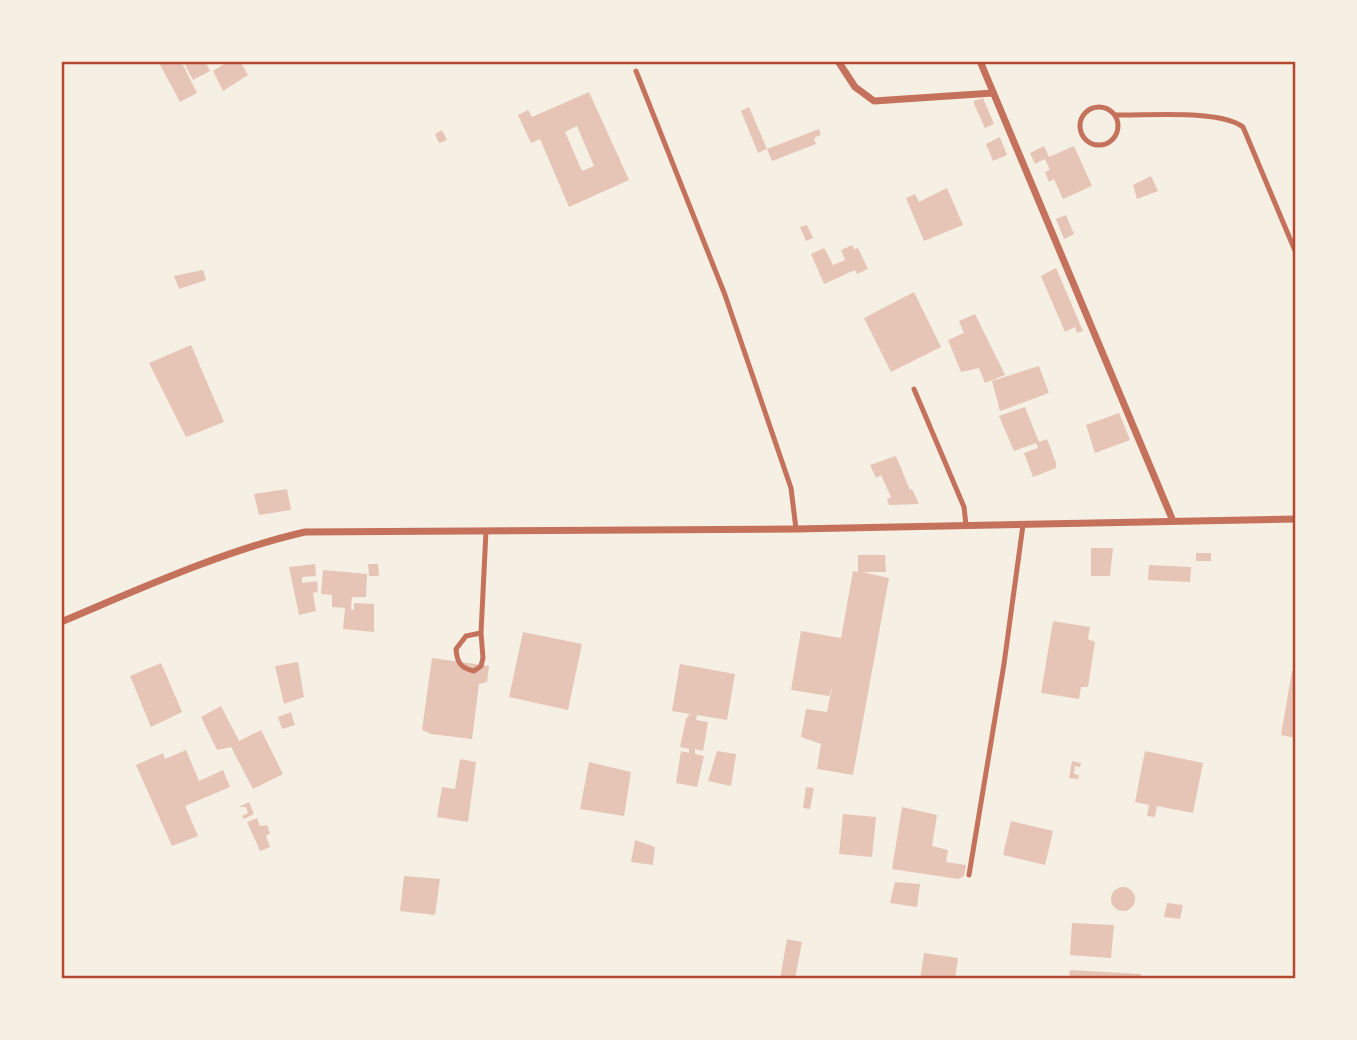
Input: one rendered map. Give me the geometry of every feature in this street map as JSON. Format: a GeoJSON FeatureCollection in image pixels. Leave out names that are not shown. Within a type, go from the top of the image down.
{"type":"FeatureCollection","features":[{"type":"Feature","properties":{"kind":"street"},"geometry":{"type":"LineString","coordinates":[[838,61],[855,87],[874,101],[993,93]]}},
{"type":"Feature","properties":{"kind":"street"},"geometry":{"type":"LineString","coordinates":[[980,61],[1173,521]]}},
{"type":"Feature","properties":{"kind":"street"},"geometry":{"type":"LineString","coordinates":[[61,622],[150,584],[273,539],[305,532],[796,529],[1296,519]]}},
{"type":"Feature","properties":{"kind":"lane"},"geometry":{"type":"LineString","coordinates":[[636,71],[725,295],[791,488],[796,529]]}},
{"type":"Feature","properties":{"kind":"lane"},"geometry":{"type":"LineString","coordinates":[[1115,115],[1118,130],[1110,142],[1095,146],[1083,137],[1079,123],[1088,110],[1102,107],[1115,115],[1208,117],[1236,121],[1243,127],[1296,253]]}},
{"type":"Feature","properties":{"kind":"lane"},"geometry":{"type":"LineString","coordinates":[[914,388],[964,507],[966,525]]}},
{"type":"Feature","properties":{"kind":"lane"},"geometry":{"type":"LineString","coordinates":[[969,874],[1004,664],[1023,525]]}},
{"type":"Feature","properties":{"kind":"lane"},"geometry":{"type":"LineString","coordinates":[[481,633],[466,636],[456,649],[456,660],[464,669],[474,671],[481,666],[486,531]]}},
{"type":"Feature","properties":{"kind":"building"},"geometry":{"type":"Polygon","coordinates":[[[158,61],[181,61],[197,93],[180,102],[158,61]]]}},
{"type":"Feature","properties":{"kind":"building"},"geometry":{"type":"Polygon","coordinates":[[[183,61],[205,61],[210,71],[193,80],[183,61]]]}},
{"type":"Feature","properties":{"kind":"building"},"geometry":{"type":"Polygon","coordinates":[[[229,61],[240,61],[248,75],[223,91],[213,71],[229,61]]]}},
{"type":"Feature","properties":{"kind":"building"},"geometry":{"type":"Polygon","coordinates":[[[589,92],[629,180],[569,207],[540,139],[531,143],[518,115],[528,110],[532,117],[589,92]],[[577,126],[565,132],[582,171],[594,166],[577,126]]]}},
{"type":"Feature","properties":{"kind":"building"},"geometry":{"type":"Polygon","coordinates":[[[983,98],[994,124],[985,128],[974,104],[974,101],[983,98]]]}},
{"type":"Feature","properties":{"kind":"building"},"geometry":{"type":"Polygon","coordinates":[[[749,107],[767,149],[758,153],[741,111],[749,107]]]}},
{"type":"Feature","properties":{"kind":"building"},"geometry":{"type":"Polygon","coordinates":[[[819,129],[821,135],[814,138],[816,144],[772,161],[767,149],[819,129]]]}},
{"type":"Feature","properties":{"kind":"building"},"geometry":{"type":"Polygon","coordinates":[[[442,130],[447,140],[439,143],[435,134],[442,130]]]}},
{"type":"Feature","properties":{"kind":"building"},"geometry":{"type":"Polygon","coordinates":[[[1000,137],[1007,155],[993,161],[986,144],[1000,137]]]}},
{"type":"Feature","properties":{"kind":"building"},"geometry":{"type":"Polygon","coordinates":[[[1044,146],[1049,157],[1074,146],[1092,186],[1063,199],[1054,179],[1049,182],[1045,172],[1050,170],[1045,159],[1035,164],[1030,153],[1044,146]]]}},
{"type":"Feature","properties":{"kind":"building"},"geometry":{"type":"Polygon","coordinates":[[[1151,176],[1158,191],[1137,199],[1133,185],[1151,176]]]}},
{"type":"Feature","properties":{"kind":"building"},"geometry":{"type":"Polygon","coordinates":[[[947,188],[963,225],[924,241],[906,198],[915,194],[919,202],[947,188]]]}},
{"type":"Feature","properties":{"kind":"building"},"geometry":{"type":"Polygon","coordinates":[[[1066,215],[1074,234],[1064,239],[1056,219],[1066,215]]]}},
{"type":"Feature","properties":{"kind":"building"},"geometry":{"type":"Polygon","coordinates":[[[807,225],[813,238],[806,241],[800,227],[807,225]]]}},
{"type":"Feature","properties":{"kind":"building"},"geometry":{"type":"Polygon","coordinates":[[[852,245],[854,249],[858,248],[868,269],[857,274],[855,270],[824,284],[811,254],[824,248],[833,265],[845,260],[841,250],[852,245]]]}},
{"type":"Feature","properties":{"kind":"building"},"geometry":{"type":"Polygon","coordinates":[[[1056,268],[1083,331],[1077,333],[1075,327],[1065,332],[1041,276],[1056,268]]]}},
{"type":"Feature","properties":{"kind":"building"},"geometry":{"type":"Polygon","coordinates":[[[203,270],[206,280],[179,289],[174,276],[203,270]]]}},
{"type":"Feature","properties":{"kind":"building"},"geometry":{"type":"Polygon","coordinates":[[[914,292],[941,347],[891,372],[864,318],[914,292]]]}},
{"type":"Feature","properties":{"kind":"building"},"geometry":{"type":"Polygon","coordinates":[[[975,314],[1005,375],[985,383],[979,368],[961,372],[948,340],[964,333],[959,321],[975,314]]]}},
{"type":"Feature","properties":{"kind":"building"},"geometry":{"type":"Polygon","coordinates":[[[191,345],[224,422],[186,437],[149,363],[191,345]]]}},
{"type":"Feature","properties":{"kind":"building"},"geometry":{"type":"Polygon","coordinates":[[[1039,366],[1049,393],[1000,411],[992,381],[1039,366]]]}},
{"type":"Feature","properties":{"kind":"building"},"geometry":{"type":"Polygon","coordinates":[[[1025,407],[1039,442],[1047,439],[1056,463],[1056,468],[1033,477],[1024,453],[1038,448],[1036,443],[1014,451],[999,416],[1025,407]]]}},
{"type":"Feature","properties":{"kind":"building"},"geometry":{"type":"Polygon","coordinates":[[[1119,413],[1130,440],[1095,453],[1086,425],[1119,413]]]}},
{"type":"Feature","properties":{"kind":"building"},"geometry":{"type":"Polygon","coordinates":[[[896,456],[919,504],[889,505],[887,499],[891,497],[881,475],[876,478],[870,465],[896,456]]]}},
{"type":"Feature","properties":{"kind":"building"},"geometry":{"type":"Polygon","coordinates":[[[287,489],[291,510],[259,515],[254,494],[287,489]]]}},
{"type":"Feature","properties":{"kind":"building"},"geometry":{"type":"Polygon","coordinates":[[[1091,548],[1113,548],[1110,576],[1091,576],[1091,548]]]}},
{"type":"Feature","properties":{"kind":"building"},"geometry":{"type":"Polygon","coordinates":[[[1196,553],[1211,553],[1211,561],[1196,561],[1196,553]]]}},
{"type":"Feature","properties":{"kind":"building"},"geometry":{"type":"Polygon","coordinates":[[[858,555],[885,555],[886,572],[862,572],[889,578],[853,775],[817,769],[821,744],[801,737],[806,709],[827,712],[832,687],[829,696],[791,690],[801,631],[841,638],[853,571],[858,572],[858,555]]]}},
{"type":"Feature","properties":{"kind":"building"},"geometry":{"type":"Polygon","coordinates":[[[315,564],[316,576],[302,577],[302,583],[317,581],[318,592],[313,593],[316,611],[299,615],[289,567],[315,564]]]}},
{"type":"Feature","properties":{"kind":"building"},"geometry":{"type":"Polygon","coordinates":[[[368,564],[378,564],[379,576],[369,576],[368,564]]]}},
{"type":"Feature","properties":{"kind":"building"},"geometry":{"type":"Polygon","coordinates":[[[1149,565],[1191,567],[1190,582],[1148,580],[1149,565]]]}},
{"type":"Feature","properties":{"kind":"building"},"geometry":{"type":"Polygon","coordinates":[[[323,570],[367,574],[366,597],[352,597],[351,609],[354,610],[354,603],[374,604],[374,632],[343,629],[345,608],[332,607],[332,595],[321,594],[323,570]]]}},
{"type":"Feature","properties":{"kind":"building"},"geometry":{"type":"Polygon","coordinates":[[[1053,621],[1090,627],[1088,639],[1095,642],[1088,687],[1081,687],[1079,699],[1041,693],[1053,621]]]}},
{"type":"Feature","properties":{"kind":"building"},"geometry":{"type":"Polygon","coordinates":[[[523,632],[582,644],[568,710],[509,697],[523,632]]]}},
{"type":"Feature","properties":{"kind":"building"},"geometry":{"type":"Polygon","coordinates":[[[432,658],[489,666],[487,682],[479,684],[472,739],[431,734],[422,730],[432,658]]]}},
{"type":"Feature","properties":{"kind":"building"},"geometry":{"type":"Polygon","coordinates":[[[298,662],[304,697],[284,704],[275,666],[298,662]]]}},
{"type":"Feature","properties":{"kind":"building"},"geometry":{"type":"Polygon","coordinates":[[[161,663],[182,712],[151,727],[130,676],[161,663]]]}},
{"type":"Feature","properties":{"kind":"building"},"geometry":{"type":"Polygon","coordinates":[[[680,664],[735,674],[727,720],[697,715],[696,720],[708,722],[703,751],[695,749],[695,754],[704,756],[697,787],[676,783],[681,751],[689,753],[689,749],[680,747],[686,719],[690,714],[672,711],[680,664]]]}},
{"type":"Feature","properties":{"kind":"building"},"geometry":{"type":"Polygon","coordinates":[[[1292,671],[1296,671],[1296,738],[1281,735],[1292,671]]]}},
{"type":"Feature","properties":{"kind":"building"},"geometry":{"type":"Polygon","coordinates":[[[221,706],[239,741],[261,730],[283,774],[253,789],[231,747],[217,750],[201,717],[221,706]]]}},
{"type":"Feature","properties":{"kind":"building"},"geometry":{"type":"Polygon","coordinates":[[[291,712],[295,725],[282,729],[278,717],[291,712]]]}},
{"type":"Feature","properties":{"kind":"building"},"geometry":{"type":"Polygon","coordinates":[[[186,750],[199,781],[223,770],[230,787],[185,806],[198,836],[172,846],[136,765],[163,753],[165,759],[186,750]]]}},
{"type":"Feature","properties":{"kind":"building"},"geometry":{"type":"Polygon","coordinates":[[[717,751],[736,754],[731,786],[708,781],[717,751]]]}},
{"type":"Feature","properties":{"kind":"building"},"geometry":{"type":"Polygon","coordinates":[[[1145,751],[1203,763],[1193,813],[1157,806],[1155,817],[1147,816],[1149,805],[1135,802],[1145,751]]]}},
{"type":"Feature","properties":{"kind":"building"},"geometry":{"type":"Polygon","coordinates":[[[460,759],[476,762],[468,822],[437,817],[442,787],[455,789],[460,759]]]}},
{"type":"Feature","properties":{"kind":"building"},"geometry":{"type":"Polygon","coordinates":[[[1072,761],[1081,763],[1080,767],[1075,766],[1074,774],[1079,775],[1078,779],[1069,778],[1072,761]]]}},
{"type":"Feature","properties":{"kind":"building"},"geometry":{"type":"Polygon","coordinates":[[[589,762],[631,772],[624,816],[580,809],[589,762]]]}},
{"type":"Feature","properties":{"kind":"building"},"geometry":{"type":"Polygon","coordinates":[[[806,787],[814,788],[810,809],[803,808],[806,787]]]}},
{"type":"Feature","properties":{"kind":"building"},"geometry":{"type":"Polygon","coordinates":[[[249,802],[254,814],[244,819],[242,816],[248,813],[246,807],[239,807],[249,802]]]}},
{"type":"Feature","properties":{"kind":"building"},"geometry":{"type":"Polygon","coordinates":[[[902,807],[937,815],[932,846],[948,850],[946,862],[966,865],[964,876],[958,879],[892,869],[902,807]]]}},
{"type":"Feature","properties":{"kind":"building"},"geometry":{"type":"Polygon","coordinates":[[[843,814],[876,817],[872,857],[839,854],[843,814]]]}},
{"type":"Feature","properties":{"kind":"building"},"geometry":{"type":"Polygon","coordinates":[[[257,818],[260,826],[267,825],[270,833],[266,836],[270,847],[260,851],[247,822],[257,818]]]}},
{"type":"Feature","properties":{"kind":"building"},"geometry":{"type":"Polygon","coordinates":[[[1011,821],[1053,831],[1045,865],[1003,855],[1011,821]]]}},
{"type":"Feature","properties":{"kind":"building"},"geometry":{"type":"Polygon","coordinates":[[[635,840],[655,847],[653,865],[631,862],[635,840]]]}},
{"type":"Feature","properties":{"kind":"building"},"geometry":{"type":"Polygon","coordinates":[[[404,876],[440,879],[435,915],[400,911],[404,876]]]}},
{"type":"Feature","properties":{"kind":"building"},"geometry":{"type":"Polygon","coordinates":[[[895,882],[920,884],[917,907],[890,903],[895,882]]]}},
{"type":"Feature","properties":{"kind":"building"},"geometry":{"type":"Polygon","coordinates":[[[1123,887],[1134,894],[1135,899],[1128,910],[1123,911],[1112,904],[1111,899],[1118,888],[1123,887]]]}},
{"type":"Feature","properties":{"kind":"building"},"geometry":{"type":"Polygon","coordinates":[[[1167,903],[1183,905],[1180,919],[1164,917],[1167,903]]]}},
{"type":"Feature","properties":{"kind":"building"},"geometry":{"type":"Polygon","coordinates":[[[1072,923],[1114,925],[1111,958],[1070,955],[1072,923]]]}},
{"type":"Feature","properties":{"kind":"building"},"geometry":{"type":"Polygon","coordinates":[[[787,939],[802,942],[795,979],[780,979],[787,939]]]}},
{"type":"Feature","properties":{"kind":"building"},"geometry":{"type":"Polygon","coordinates":[[[924,953],[958,958],[955,979],[920,979],[924,953]]]}},
{"type":"Feature","properties":{"kind":"building"},"geometry":{"type":"Polygon","coordinates":[[[1070,970],[1141,974],[1140,979],[1069,979],[1070,970]]]}}]}
